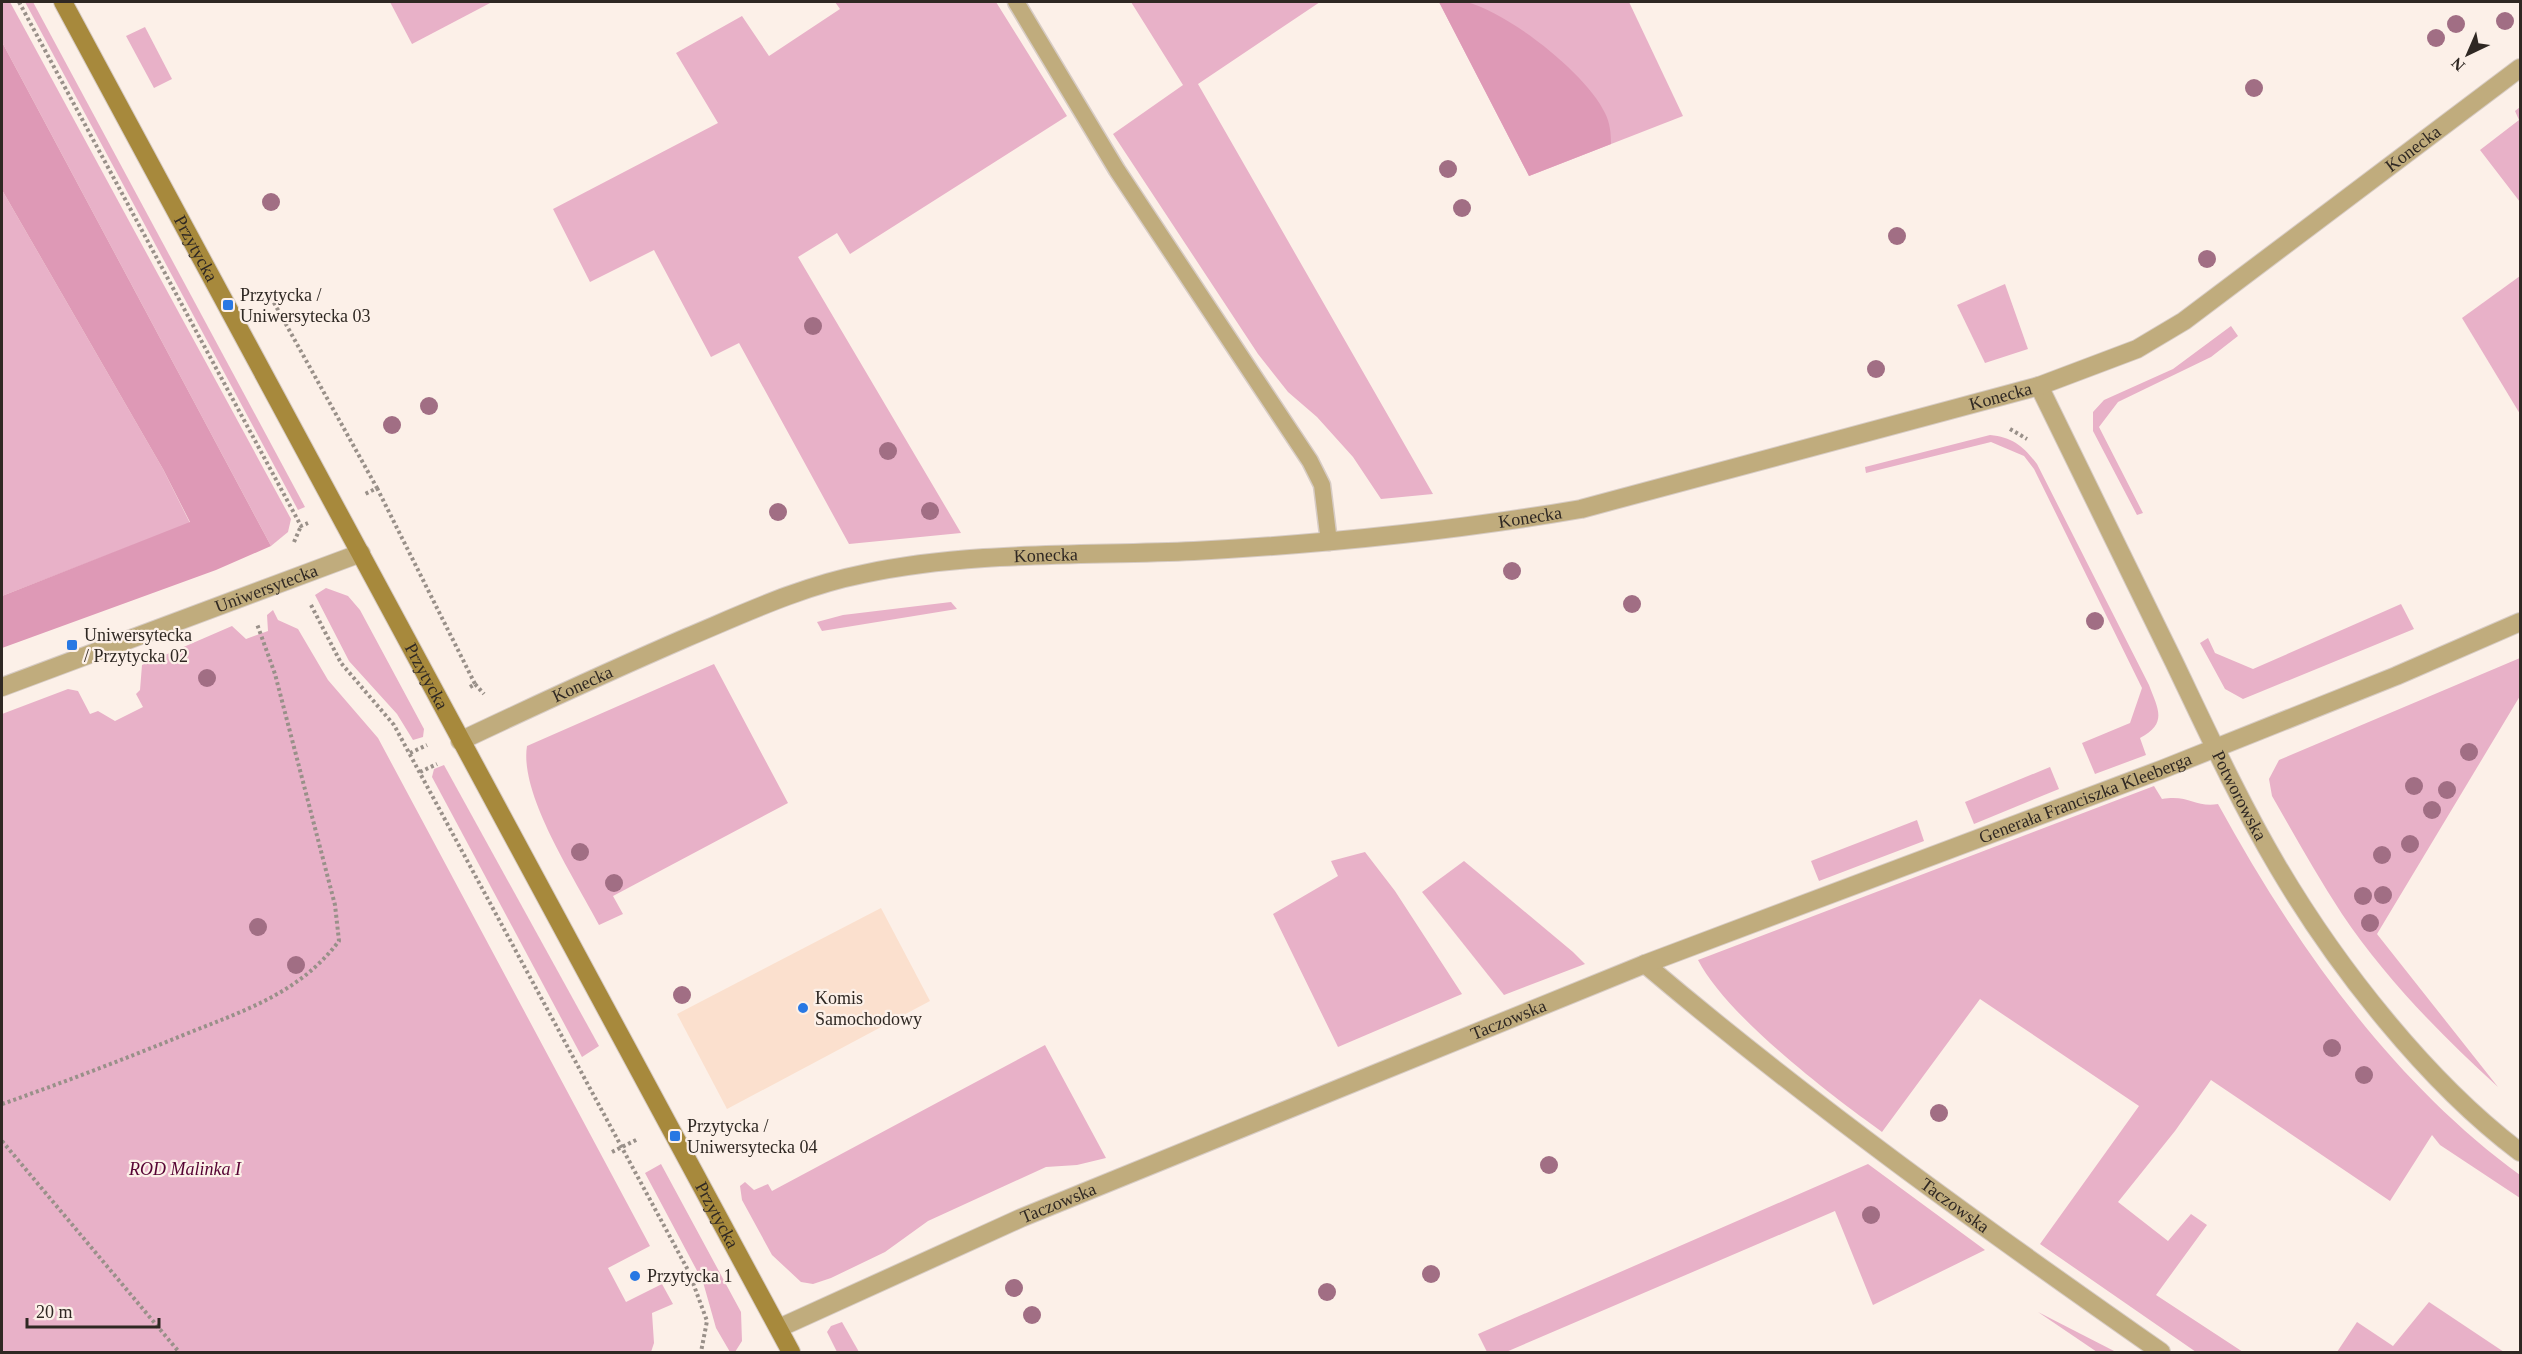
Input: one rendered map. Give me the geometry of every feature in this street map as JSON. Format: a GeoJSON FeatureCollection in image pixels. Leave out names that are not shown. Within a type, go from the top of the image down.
{"type":"FeatureCollection","features":[{"type":"Feature","properties":{"kind":"main road","name":"Przytycka"},"geometry":{"type":"LineString","coordinates":[[63,2],[791,1353]]}},
{"type":"Feature","properties":{"kind":"street","name":"Konecka"},"geometry":{"type":"LineString","coordinates":[[460,741],[590,680],[751,610],[799,592],[861,574],[927,563],[987,558],[1329,542],[1507,522],[1581,509],[2039,386],[2137,350],[2184,321],[2520,69]]}},
{"type":"Feature","properties":{"kind":"street","name":"Potworowska"},"geometry":{"type":"LineString","coordinates":[[2039,386],[2215,747],[2278,867],[2316,926],[2390,1024],[2427,1066],[2520,1152]]}},
{"type":"Feature","properties":{"kind":"street","name":"Uniwersytecka"},"geometry":{"type":"LineString","coordinates":[[2,687],[361,554]]}},
{"type":"Feature","properties":{"kind":"street","name":"Generała Franciszka Kleeberga"},"geometry":{"type":"LineString","coordinates":[[1645,964],[2215,747],[2396,676],[2520,622]]}},
{"type":"Feature","properties":{"kind":"street","name":"Taczowska"},"geometry":{"type":"LineString","coordinates":[[779,1328],[1021,1218],[1645,964],[1703,1014],[1873,1144],[2161,1353]]}},
{"type":"Feature","properties":{"kind":"lane"},"geometry":{"type":"LineString","coordinates":[[1017,2],[1117,170],[1310,461],[1322,485],[1329,542]]}},
{"type":"Feature","properties":{"kind":"path"},"geometry":{"type":"LineString","coordinates":[[2000,425],[2017,431],[2036,445]]}},
{"type":"Feature","properties":{"kind":"path"},"geometry":{"type":"LineString","coordinates":[[377,488],[475,684],[483,694],[494,699]]}},
{"type":"Feature","properties":{"kind":"path"},"geometry":{"type":"LineString","coordinates":[[301,526],[294,542],[284,550],[341,663],[394,725],[689,1272],[707,1321],[701,1353]]}},
{"type":"Feature","properties":{"kind":"path"},"geometry":{"type":"LineString","coordinates":[[2,1104],[101,1069],[276,997],[321,964],[339,941],[336,905],[275,674],[264,638],[244,598]]}},
{"type":"Feature","properties":{"kind":"path"},"geometry":{"type":"LineString","coordinates":[[439,702],[475,684]]}},
{"type":"Feature","properties":{"kind":"path"},"geometry":{"type":"LineString","coordinates":[[612,1152],[639,1139]]}},
{"type":"Feature","properties":{"kind":"path"},"geometry":{"type":"LineString","coordinates":[[2,1141],[179,1353]]}},
{"type":"Feature","properties":{"kind":"shaded area"},"geometry":{"type":"Polygon","coordinates":[[[1463,1],[1483,8],[1524,31],[1564,63],[1596,97],[1608,121],[1611,144],[1529,176],[1439,2],[1463,1]]]}},
{"type":"Feature","properties":{"kind":"shaded area"},"geometry":{"type":"Polygon","coordinates":[[[2,42],[271,546],[216,570],[2,648],[2,596],[190,522],[163,469],[2,190],[2,42]]]}},
{"type":"Feature","properties":{"kind":"shaded area","name":"Komis Samochodowy"},"geometry":{"type":"Polygon","coordinates":[[[881,908],[930,1001],[727,1109],[677,1014],[881,908]]]}},
{"type":"Feature","properties":{"kind":"green space"},"geometry":{"type":"Polygon","coordinates":[[[2,2],[10,2],[291,519],[288,532],[271,546],[2,42],[2,2]]]}},
{"type":"Feature","properties":{"kind":"green space"},"geometry":{"type":"Polygon","coordinates":[[[25,2],[33,2],[305,507],[298,510],[25,2]]]}},
{"type":"Feature","properties":{"kind":"green space"},"geometry":{"type":"Polygon","coordinates":[[[390,2],[492,2],[412,44],[390,2]]]}},
{"type":"Feature","properties":{"kind":"green space"},"geometry":{"type":"Polygon","coordinates":[[[835,2],[996,2],[1067,116],[850,254],[837,233],[798,257],[961,533],[849,544],[739,343],[711,357],[654,250],[590,282],[553,209],[718,123],[676,53],[742,16],[769,56],[840,9],[835,2]]]}},
{"type":"Feature","properties":{"kind":"green space"},"geometry":{"type":"Polygon","coordinates":[[[1131,2],[1320,2],[1198,84],[1433,494],[1381,499],[1353,457],[1317,417],[1288,392],[1258,354],[1113,134],[1183,85],[1131,2]]]}},
{"type":"Feature","properties":{"kind":"green space"},"geometry":{"type":"Polygon","coordinates":[[[1439,2],[1629,2],[1683,116],[1529,176],[1439,2]]]}},
{"type":"Feature","properties":{"kind":"green space"},"geometry":{"type":"Polygon","coordinates":[[[145,27],[172,79],[154,88],[126,36],[145,27]]]}},
{"type":"Feature","properties":{"kind":"green space"},"geometry":{"type":"Polygon","coordinates":[[[2520,107],[2520,202],[2480,150],[2519,120],[2515,111],[2520,107]]]}},
{"type":"Feature","properties":{"kind":"green space"},"geometry":{"type":"Polygon","coordinates":[[[2,190],[163,469],[190,523],[2,596],[2,190]]]}},
{"type":"Feature","properties":{"kind":"green space"},"geometry":{"type":"Polygon","coordinates":[[[2520,276],[2520,414],[2462,318],[2520,276]]]}},
{"type":"Feature","properties":{"kind":"green space"},"geometry":{"type":"Polygon","coordinates":[[[2005,284],[2028,349],[1985,363],[1957,305],[2005,284]]]}},
{"type":"Feature","properties":{"kind":"green space"},"geometry":{"type":"Polygon","coordinates":[[[2231,326],[2238,336],[2211,357],[2118,402],[2099,427],[2143,513],[2137,515],[2093,431],[2093,412],[2104,400],[2173,369],[2231,326]]]}},
{"type":"Feature","properties":{"kind":"green space"},"geometry":{"type":"Polygon","coordinates":[[[1990,435],[2005,438],[2017,444],[2037,464],[2149,685],[2157,708],[2158,721],[2149,732],[2140,738],[2146,755],[2095,774],[2082,743],[2130,723],[2142,688],[2034,469],[2024,456],[1991,442],[1866,473],[1865,467],[1990,435]]]}},
{"type":"Feature","properties":{"kind":"green space"},"geometry":{"type":"Polygon","coordinates":[[[326,588],[348,596],[360,610],[424,729],[423,737],[413,740],[397,714],[349,661],[315,595],[326,588]]]}},
{"type":"Feature","properties":{"kind":"green space"},"geometry":{"type":"Polygon","coordinates":[[[951,602],[957,609],[822,631],[817,622],[843,615],[951,602]]]}},
{"type":"Feature","properties":{"kind":"green space"},"geometry":{"type":"Polygon","coordinates":[[[2401,604],[2414,629],[2243,699],[2225,689],[2200,643],[2208,638],[2215,653],[2253,669],[2401,604]]]}},
{"type":"Feature","properties":{"kind":"green space","name":"ROD Malinka I"},"geometry":{"type":"Polygon","coordinates":[[[273,610],[278,620],[298,629],[328,680],[378,738],[650,1246],[608,1268],[626,1302],[662,1284],[673,1304],[652,1313],[654,1343],[651,1352],[2,1352],[2,714],[68,689],[78,691],[90,714],[98,711],[115,721],[143,707],[136,694],[140,690],[142,665],[232,626],[246,639],[268,631],[267,615],[273,610]]]}},
{"type":"Feature","properties":{"kind":"green space"},"geometry":{"type":"Polygon","coordinates":[[[2520,658],[2520,696],[2377,934],[2498,1087],[2415,1005],[2376,961],[2324,885],[2272,796],[2269,779],[2279,760],[2520,658]]]}},
{"type":"Feature","properties":{"kind":"green space"},"geometry":{"type":"Polygon","coordinates":[[[714,664],[788,803],[613,896],[623,914],[599,925],[564,862],[540,812],[527,766],[527,746],[714,664]]]}},
{"type":"Feature","properties":{"kind":"green space"},"geometry":{"type":"Polygon","coordinates":[[[444,765],[599,1046],[582,1057],[432,777],[434,769],[444,765]]]}},
{"type":"Feature","properties":{"kind":"green space"},"geometry":{"type":"Polygon","coordinates":[[[2050,767],[2059,789],[1974,824],[1965,802],[2050,767]]]}},
{"type":"Feature","properties":{"kind":"green space"},"geometry":{"type":"Polygon","coordinates":[[[2154,786],[2162,799],[2179,798],[2210,805],[2218,804],[2279,907],[2349,1006],[2429,1097],[2473,1138],[2520,1175],[2520,1198],[2440,1145],[2432,1135],[2390,1201],[2211,1080],[2175,1131],[2118,1202],[2168,1241],[2191,1214],[2207,1225],[2156,1295],[2243,1352],[2196,1352],[2040,1244],[2139,1106],[1980,999],[1882,1132],[1808,1076],[1755,1029],[1712,982],[1698,960],[2154,786]]]}},
{"type":"Feature","properties":{"kind":"green space"},"geometry":{"type":"Polygon","coordinates":[[[1917,820],[1924,841],[1819,881],[1811,861],[1917,820]]]}},
{"type":"Feature","properties":{"kind":"green space"},"geometry":{"type":"Polygon","coordinates":[[[1365,852],[1395,891],[1462,994],[1338,1047],[1273,914],[1338,876],[1331,861],[1365,852]]]}},
{"type":"Feature","properties":{"kind":"green space"},"geometry":{"type":"Polygon","coordinates":[[[1464,861],[1585,964],[1504,995],[1422,892],[1464,861]]]}},
{"type":"Feature","properties":{"kind":"green space"},"geometry":{"type":"Polygon","coordinates":[[[1045,1045],[1106,1158],[1077,1165],[1046,1167],[928,1221],[885,1252],[831,1278],[813,1284],[801,1282],[772,1255],[742,1200],[740,1186],[745,1182],[754,1190],[768,1184],[772,1191],[1045,1045]]]}},
{"type":"Feature","properties":{"kind":"green space"},"geometry":{"type":"Polygon","coordinates":[[[661,1164],[741,1312],[742,1341],[735,1352],[730,1352],[716,1328],[703,1282],[645,1173],[661,1164]]]}},
{"type":"Feature","properties":{"kind":"green space"},"geometry":{"type":"Polygon","coordinates":[[[1868,1164],[1985,1250],[1873,1305],[1835,1211],[1506,1352],[1487,1352],[1478,1334],[1868,1164]]]}},
{"type":"Feature","properties":{"kind":"green space"},"geometry":{"type":"Polygon","coordinates":[[[2429,1302],[2504,1352],[2337,1352],[2357,1322],[2393,1346],[2429,1302]]]}},
{"type":"Feature","properties":{"kind":"green space"},"geometry":{"type":"Polygon","coordinates":[[[2038,1312],[2116,1352],[2097,1352],[2038,1312]]]}},
{"type":"Feature","properties":{"kind":"green space"},"geometry":{"type":"Polygon","coordinates":[[[842,1322],[859,1352],[837,1352],[827,1332],[831,1326],[842,1322]]]}},
{"type":"Feature","properties":{"kind":"place","name":"Przytycka / Uniwersytecka 03"},"geometry":{"type":"Point","coordinates":[228,305]}},
{"type":"Feature","properties":{"kind":"place","name":"Uniwersytecka / Przytycka 02"},"geometry":{"type":"Point","coordinates":[72,645]}},
{"type":"Feature","properties":{"kind":"place","name":"Komis Samochodowy"},"geometry":{"type":"Point","coordinates":[803,1008]}},
{"type":"Feature","properties":{"kind":"place","name":"Przytycka / Uniwersytecka 04"},"geometry":{"type":"Point","coordinates":[675,1136]}},
{"type":"Feature","properties":{"kind":"place","name":"Przytycka 1"},"geometry":{"type":"Point","coordinates":[635,1276]}}]}
